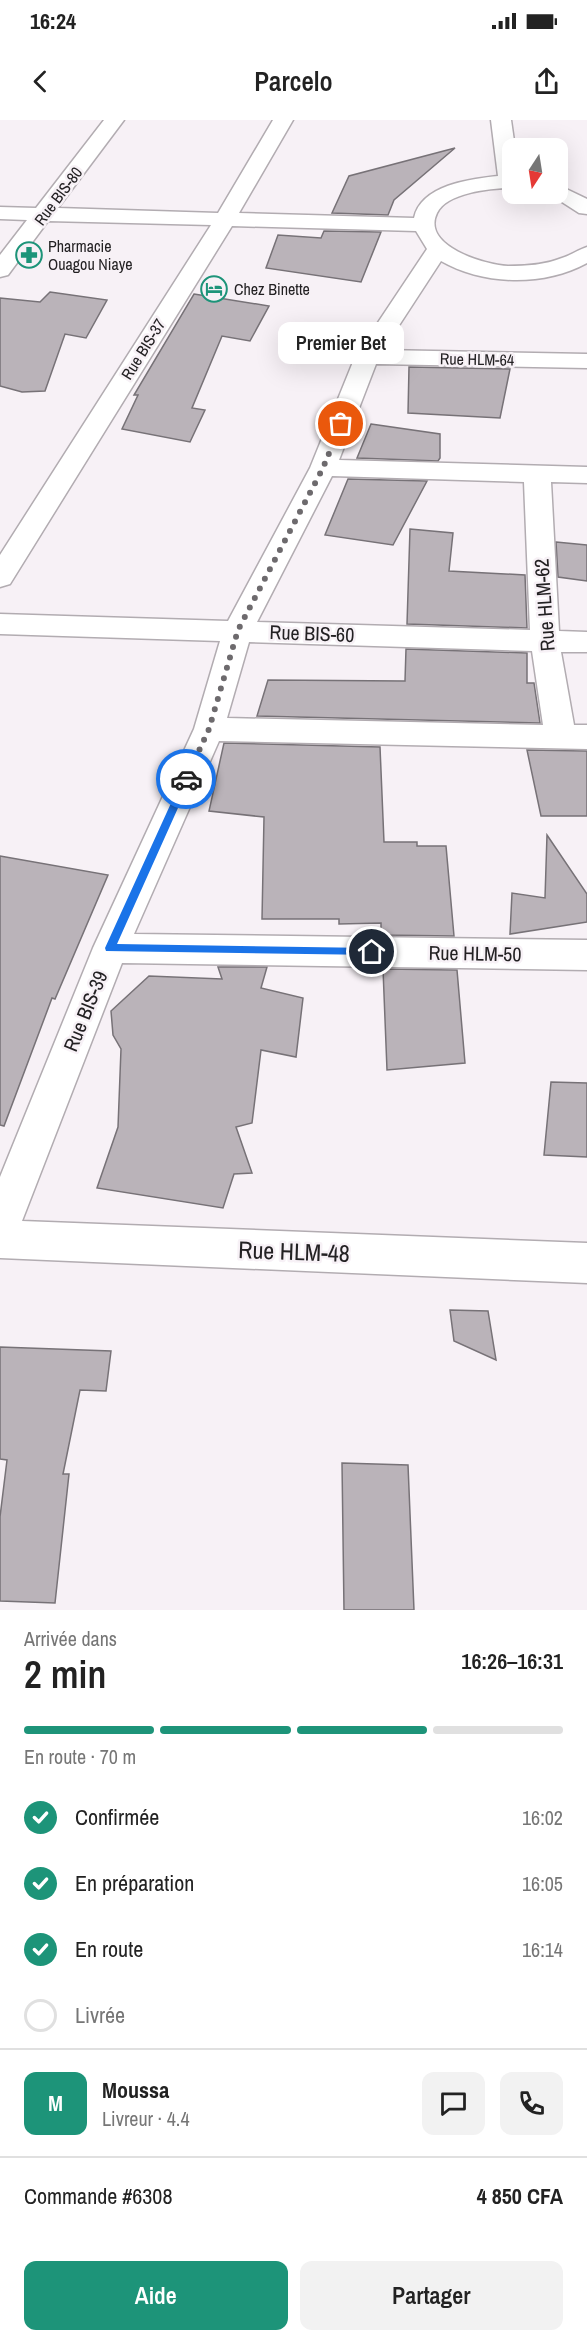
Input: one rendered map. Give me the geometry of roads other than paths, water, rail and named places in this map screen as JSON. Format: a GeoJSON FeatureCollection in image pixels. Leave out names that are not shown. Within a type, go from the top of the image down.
{"type":"FeatureCollection","features":[{"type":"Feature","properties":{"kind":"street","name":"Rue BIS-80"},"geometry":{"type":"LineString","coordinates":[[0,270],[45,214],[114,120]]}},
{"type":"Feature","properties":{"kind":"street","name":"Rue BIS-37"},"geometry":{"type":"LineString","coordinates":[[0,577],[225,218],[283,120]]}},
{"type":"Feature","properties":{"kind":"street"},"geometry":{"type":"LineString","coordinates":[[501,120],[504,138]]}},
{"type":"Feature","properties":{"kind":"street","name":"Rue BIS-39"},"geometry":{"type":"LineString","coordinates":[[0,1226],[110,948],[209,729],[238,630],[323,468],[367,357],[420,273],[431,237],[426,213],[434,202],[448,193],[486,182],[502,182]]}},
{"type":"Feature","properties":{"kind":"street"},"geometry":{"type":"LineString","coordinates":[[568,197],[587,208]]}},
{"type":"Feature","properties":{"kind":"street"},"geometry":{"type":"LineString","coordinates":[[0,213],[225,218],[431,237],[472,266],[517,273],[560,268],[587,254]]}},
{"type":"Feature","properties":{"kind":"street","name":"Rue HLM-64"},"geometry":{"type":"LineString","coordinates":[[367,357],[587,361]]}},
{"type":"Feature","properties":{"kind":"street"},"geometry":{"type":"LineString","coordinates":[[323,468],[587,475]]}},
{"type":"Feature","properties":{"kind":"street","name":"Rue HLM-62"},"geometry":{"type":"LineString","coordinates":[[537,474],[545,640],[573,736]]}},
{"type":"Feature","properties":{"kind":"street","name":"Rue BIS-60"},"geometry":{"type":"LineString","coordinates":[[0,624],[587,642]]}},
{"type":"Feature","properties":{"kind":"street"},"geometry":{"type":"LineString","coordinates":[[209,729],[573,736]]}},
{"type":"Feature","properties":{"kind":"street","name":"Rue HLM-50"},"geometry":{"type":"LineString","coordinates":[[110,948],[587,955]]}},
{"type":"Feature","properties":{"kind":"street","name":"Rue HLM-48"},"geometry":{"type":"LineString","coordinates":[[0,1239],[587,1263]]}},
{"type":"Feature","properties":{"kind":"place","name":"Pharmacie Ouagou Niaye"},"geometry":{"type":"Point","coordinates":[29,255]}},
{"type":"Feature","properties":{"kind":"place","name":"Chez Binette"},"geometry":{"type":"Point","coordinates":[214,289]}},
{"type":"Feature","properties":{"kind":"place","name":"Premier Bet"},"geometry":{"type":"Point","coordinates":[341,424]}}]}
